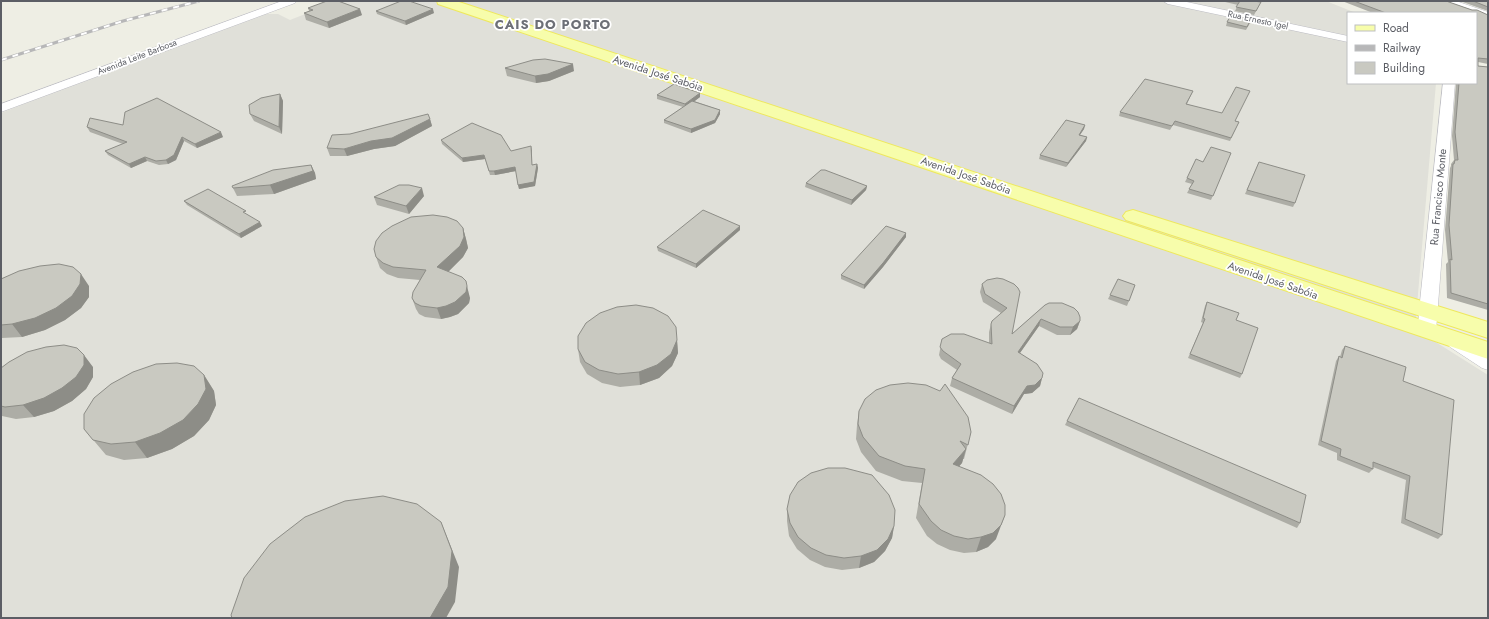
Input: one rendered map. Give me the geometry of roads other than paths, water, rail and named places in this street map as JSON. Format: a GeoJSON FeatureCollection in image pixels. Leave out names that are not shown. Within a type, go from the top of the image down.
{"type":"FeatureCollection","features":[{"type":"Feature","properties":{"kind":"main road","name":"Avenida José Sabóia"},"geometry":{"type":"LineString","coordinates":[[443,1],[1488,351]]}},
{"type":"Feature","properties":{"kind":"main road","name":"Avenida José Sabóia"},"geometry":{"type":"LineString","coordinates":[[470,1],[1221,245],[1488,330]]}},
{"type":"Feature","properties":{"kind":"street"},"geometry":{"type":"LineString","coordinates":[[257,1],[274,7]]}},
{"type":"Feature","properties":{"kind":"street","name":"Avenida Leite Barbosa"},"geometry":{"type":"LineString","coordinates":[[1,108],[291,1]]}},
{"type":"Feature","properties":{"kind":"street","name":"Rua Ernesto Igel"},"geometry":{"type":"LineString","coordinates":[[1168,1],[1347,39]]}},
{"type":"Feature","properties":{"kind":"street"},"geometry":{"type":"LineString","coordinates":[[1450,6],[1473,12]]}},
{"type":"Feature","properties":{"kind":"street"},"geometry":{"type":"LineString","coordinates":[[1477,13],[1488,16]]}},
{"type":"Feature","properties":{"kind":"street","name":"Rua Francisco Monte"},"geometry":{"type":"LineString","coordinates":[[1427,331],[1449,84]]}},
{"type":"Feature","properties":{"kind":"street"},"geometry":{"type":"LineString","coordinates":[[1449,338],[1488,363]]}},
{"type":"Feature","properties":{"kind":"railway"},"geometry":{"type":"LineString","coordinates":[[1,60],[123,21],[199,1]]}},
{"type":"Feature","properties":{"kind":"district","name":"CAIS DO PORTO"},"geometry":{"type":"Point","coordinates":[553,24]}}]}
